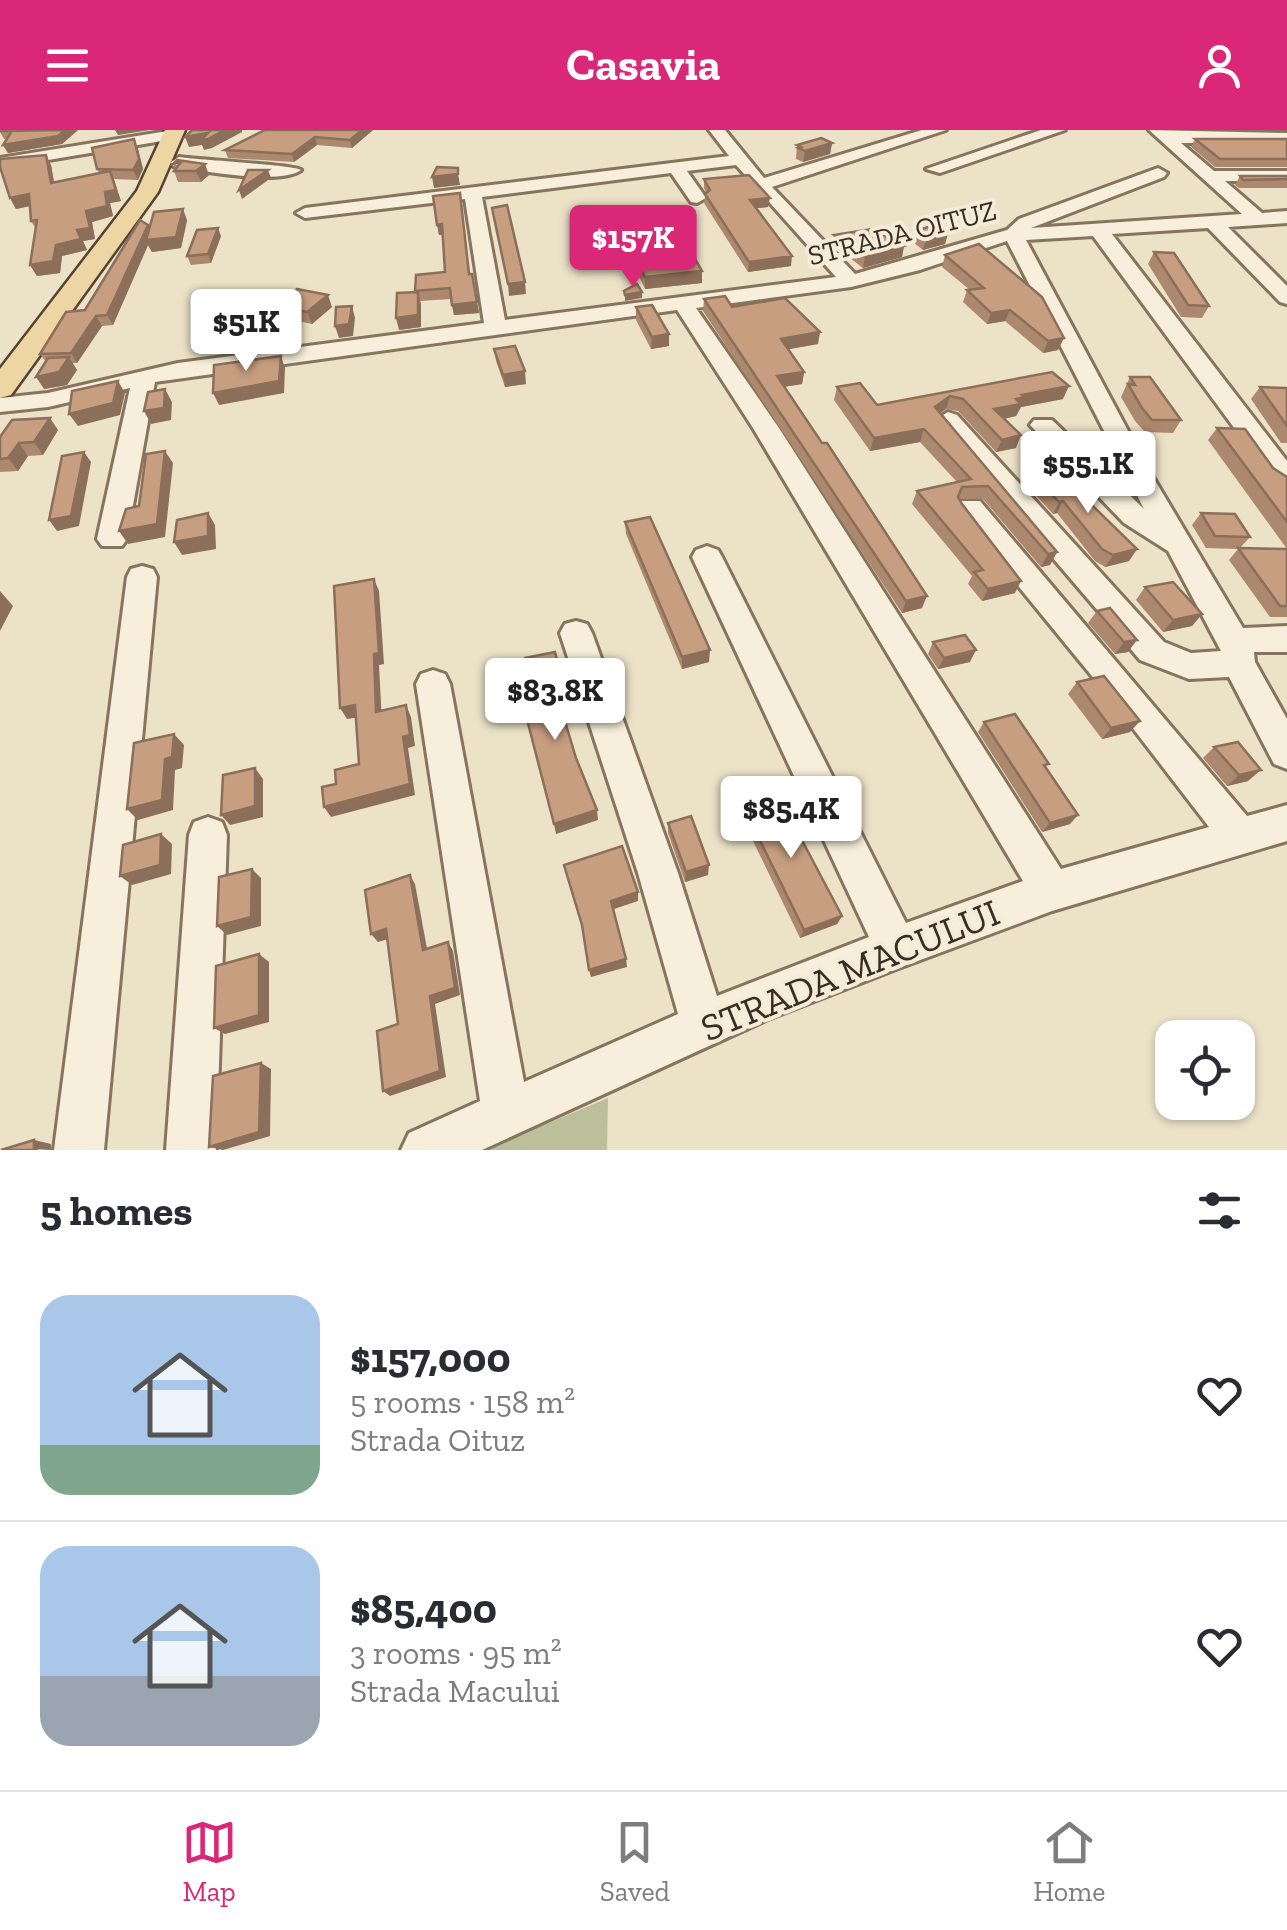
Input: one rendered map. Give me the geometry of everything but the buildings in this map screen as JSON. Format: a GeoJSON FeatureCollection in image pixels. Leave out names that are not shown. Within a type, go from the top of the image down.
{"type":"FeatureCollection","features":[{"type":"Feature","properties":{"kind":"main road"},"geometry":{"type":"LineString","coordinates":[[0,389],[171,162],[174,132]]}},
{"type":"Feature","properties":{"kind":"street"},"geometry":{"type":"LineString","coordinates":[[717,130],[760,185],[851,281]]}},
{"type":"Feature","properties":{"kind":"street"},"geometry":{"type":"LineString","coordinates":[[760,185],[938,130]]}},
{"type":"Feature","properties":{"kind":"street"},"geometry":{"type":"LineString","coordinates":[[934,169],[1057,130]]}},
{"type":"Feature","properties":{"kind":"street"},"geometry":{"type":"LineString","coordinates":[[0,163],[174,132]]}},
{"type":"Feature","properties":{"kind":"street"},"geometry":{"type":"LineString","coordinates":[[1162,134],[1287,138]]}},
{"type":"Feature","properties":{"kind":"street"},"geometry":{"type":"LineString","coordinates":[[1162,134],[1258,219]]}},
{"type":"Feature","properties":{"kind":"street"},"geometry":{"type":"LineString","coordinates":[[171,162],[224,153]]}},
{"type":"Feature","properties":{"kind":"street"},"geometry":{"type":"LineString","coordinates":[[305,213],[738,160]]}},
{"type":"Feature","properties":{"kind":"street"},"geometry":{"type":"LineString","coordinates":[[171,162],[240,170],[293,170]]}},
{"type":"Feature","properties":{"kind":"street"},"geometry":{"type":"LineString","coordinates":[[676,168],[697,198]]}},
{"type":"Feature","properties":{"kind":"street"},"geometry":{"type":"LineString","coordinates":[[1158,173],[1026,224],[1013,235],[1044,286],[1287,753]]}},
{"type":"Feature","properties":{"kind":"street"},"geometry":{"type":"LineString","coordinates":[[1210,176],[1287,176]]}},
{"type":"Feature","properties":{"kind":"street"},"geometry":{"type":"LineString","coordinates":[[473,194],[496,329]]}},
{"type":"Feature","properties":{"kind":"street","name":"STRADA OITUZ"},"geometry":{"type":"LineString","coordinates":[[0,406],[68,396],[144,377],[851,281],[900,270],[992,238],[1287,218]]}},
{"type":"Feature","properties":{"kind":"street"},"geometry":{"type":"LineString","coordinates":[[1214,223],[1287,298]]}},
{"type":"Feature","properties":{"kind":"street"},"geometry":{"type":"LineString","coordinates":[[1099,230],[1287,480]]}},
{"type":"Feature","properties":{"kind":"street"},"geometry":{"type":"LineString","coordinates":[[683,304],[766,428],[1052,891]]}},
{"type":"Feature","properties":{"kind":"street"},"geometry":{"type":"LineString","coordinates":[[112,539],[144,377]]}},
{"type":"Feature","properties":{"kind":"street"},"geometry":{"type":"LineString","coordinates":[[948,420],[1152,651],[1189,666],[1237,654],[1248,639],[1287,639]]}},
{"type":"Feature","properties":{"kind":"street"},"geometry":{"type":"LineString","coordinates":[[1043,425],[1134,516],[1179,548]]}},
{"type":"Feature","properties":{"kind":"street"},"geometry":{"type":"LineString","coordinates":[[970,508],[1117,682],[1240,837]]}},
{"type":"Feature","properties":{"kind":"street"},"geometry":{"type":"LineString","coordinates":[[707,556],[896,948]]}},
{"type":"Feature","properties":{"kind":"street"},"geometry":{"type":"LineString","coordinates":[[79,1150],[142,577]]}},
{"type":"Feature","properties":{"kind":"street"},"geometry":{"type":"LineString","coordinates":[[576,634],[658,874],[704,1026]]}},
{"type":"Feature","properties":{"kind":"street"},"geometry":{"type":"LineString","coordinates":[[433,684],[506,1116]]}},
{"type":"Feature","properties":{"kind":"street","name":"STRADA MACULUI"},"geometry":{"type":"LineString","coordinates":[[426,1150],[704,1026],[896,948],[1052,891],[1287,823]]}},
{"type":"Feature","properties":{"kind":"street"},"geometry":{"type":"LineString","coordinates":[[191,1150],[208,835]]}},
{"type":"Feature","properties":{"kind":"green space"},"geometry":{"type":"Polygon","coordinates":[[[608,1098],[607,1150],[484,1150],[608,1098]]]}}]}
